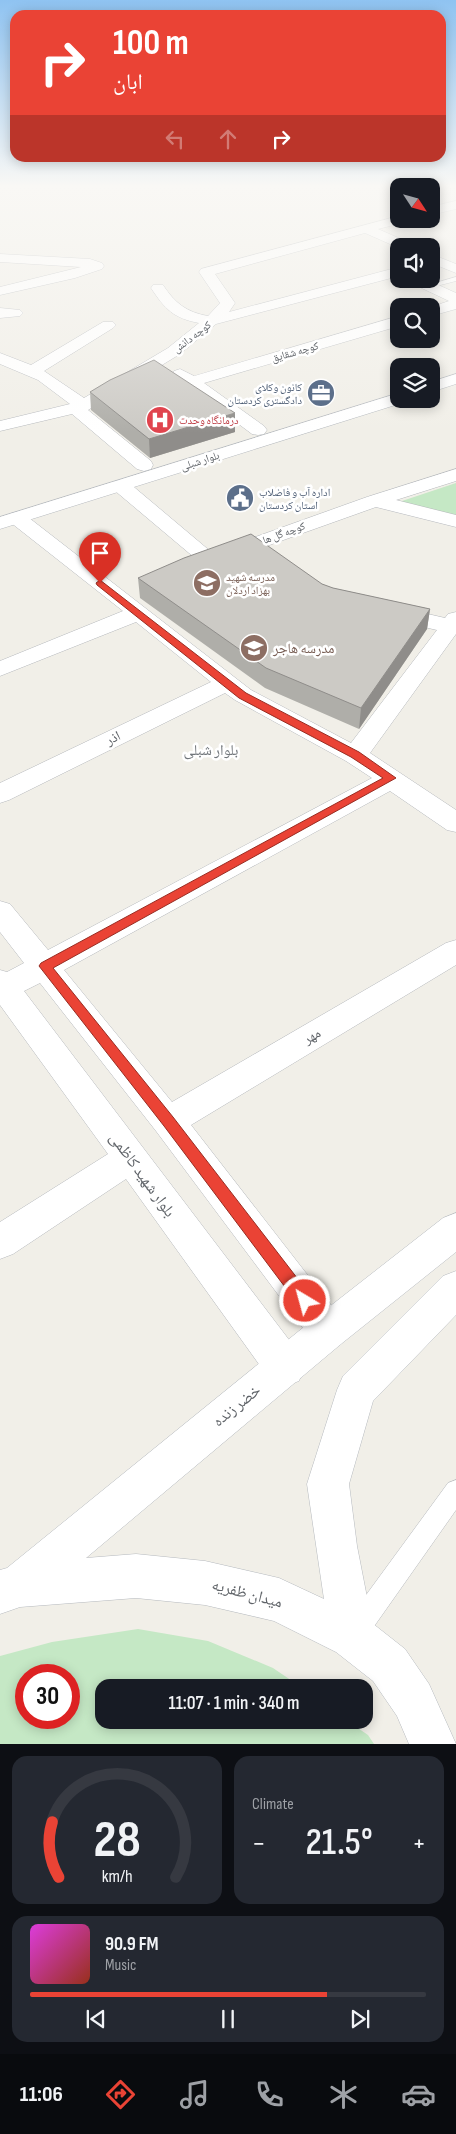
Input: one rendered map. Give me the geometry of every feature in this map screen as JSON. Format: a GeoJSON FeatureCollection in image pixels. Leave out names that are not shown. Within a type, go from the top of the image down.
{"type":"FeatureCollection","features":[{"type":"Feature","properties":{"kind":"street"},"geometry":{"type":"LineString","coordinates":[[0,291],[87,269]]}},
{"type":"Feature","properties":{"kind":"street"},"geometry":{"type":"LineString","coordinates":[[158,288],[169,305],[185,317],[211,321],[228,303],[206,272],[216,269]]}},
{"type":"Feature","properties":{"kind":"street","name":"کوچه دانش"},"geometry":{"type":"LineString","coordinates":[[2,427],[80,407],[174,351],[211,321],[390,273]]}},
{"type":"Feature","properties":{"kind":"street"},"geometry":{"type":"LineString","coordinates":[[433,288],[456,299]]}},
{"type":"Feature","properties":{"kind":"street"},"geometry":{"type":"LineString","coordinates":[[440,309],[456,304]]}},
{"type":"Feature","properties":{"kind":"street","name":"کوچه شقایق"},"geometry":{"type":"LineString","coordinates":[[192,382],[390,324]]}},
{"type":"Feature","properties":{"kind":"street"},"geometry":{"type":"LineString","coordinates":[[32,372],[108,325]]}},
{"type":"Feature","properties":{"kind":"street"},"geometry":{"type":"LineString","coordinates":[[1,358],[44,377],[144,465]]}},
{"type":"Feature","properties":{"kind":"street"},"geometry":{"type":"LineString","coordinates":[[158,361],[192,382],[258,430]]}},
{"type":"Feature","properties":{"kind":"street"},"geometry":{"type":"LineString","coordinates":[[440,372],[456,367]]}},
{"type":"Feature","properties":{"kind":"street"},"geometry":{"type":"LineString","coordinates":[[440,384],[456,380]]}},
{"type":"Feature","properties":{"kind":"street","name":"بلوار شبلی"},"geometry":{"type":"LineString","coordinates":[[6,516],[144,465],[390,388]]}},
{"type":"Feature","properties":{"kind":"street","name":"بلوار شبلی"},"geometry":{"type":"LineString","coordinates":[[6,516],[121,486],[390,401]]}},
{"type":"Feature","properties":{"kind":"street","name":"کوچه گل ها"},"geometry":{"type":"LineString","coordinates":[[121,486],[201,563],[374,501],[456,475]]}},
{"type":"Feature","properties":{"kind":"street"},"geometry":{"type":"LineString","coordinates":[[374,501],[456,521]]}},
{"type":"Feature","properties":{"kind":"street"},"geometry":{"type":"LineString","coordinates":[[6,516],[123,591],[138,613],[243,696],[355,755],[456,823]]}},
{"type":"Feature","properties":{"kind":"street"},"geometry":{"type":"LineString","coordinates":[[253,544],[276,560]]}},
{"type":"Feature","properties":{"kind":"street"},"geometry":{"type":"LineString","coordinates":[[355,755],[453,623],[376,608]]}},
{"type":"Feature","properties":{"kind":"street"},"geometry":{"type":"LineString","coordinates":[[0,670],[138,613]]}},
{"type":"Feature","properties":{"kind":"street","name":"اذر"},"geometry":{"type":"LineString","coordinates":[[0,794],[227,683]]}},
{"type":"Feature","properties":{"kind":"street"},"geometry":{"type":"LineString","coordinates":[[1,986],[45,966],[391,778]]}},
{"type":"Feature","properties":{"kind":"street"},"geometry":{"type":"LineString","coordinates":[[0,912],[168,1121],[328,1332]]}},
{"type":"Feature","properties":{"kind":"street","name":"مهر"},"geometry":{"type":"LineString","coordinates":[[168,1121],[456,951]]}},
{"type":"Feature","properties":{"kind":"street","name":"بلوار شهید کاظمی"},"geometry":{"type":"LineString","coordinates":[[1,986],[285,1367]]}},
{"type":"Feature","properties":{"kind":"street"},"geometry":{"type":"LineString","coordinates":[[0,1242],[130,1158]]}},
{"type":"Feature","properties":{"kind":"street","name":"خضر زنده"},"geometry":{"type":"LineString","coordinates":[[10,1589],[456,1230]]}},
{"type":"Feature","properties":{"kind":"street"},"geometry":{"type":"LineString","coordinates":[[352,1636],[336,1546],[328,1484],[357,1390],[456,1289]]}},
{"type":"Feature","properties":{"kind":"street","name":"میدان ظفریه"},"geometry":{"type":"LineString","coordinates":[[10,1589],[136,1576],[204,1583],[279,1600],[352,1636],[389,1665],[413,1700],[433,1744]]}},
{"type":"Feature","properties":{"kind":"street"},"geometry":{"type":"LineString","coordinates":[[413,1700],[450,1744]]}},
{"type":"Feature","properties":{"kind":"lane"},"geometry":{"type":"LineString","coordinates":[[440,283],[456,278]]}},
{"type":"Feature","properties":{"kind":"lane"},"geometry":{"type":"LineString","coordinates":[[352,1636],[456,1491]]}},
{"type":"Feature","properties":{"kind":"green space"},"geometry":{"type":"Polygon","coordinates":[[[456,483],[456,520],[393,504],[456,483]]]}},
{"type":"Feature","properties":{"kind":"green space"},"geometry":{"type":"Polygon","coordinates":[[[138,1629],[208,1641],[273,1668],[289,1679],[95,1679],[95,1729],[359,1729],[368,1735],[374,1744],[0,1744],[0,1656],[52,1642],[138,1629]]]}},
{"type":"Feature","properties":{"kind":"building"},"geometry":{"type":"Polygon","coordinates":[[[154,360],[235,413],[149,439],[90,392],[110,380],[154,360]]]}},
{"type":"Feature","properties":{"kind":"building"},"geometry":{"type":"Polygon","coordinates":[[[251,534],[322,584],[430,609],[361,708],[266,668],[138,578],[184,558],[251,534]]]}},
{"type":"Feature","properties":{"kind":"place","name":"کانون وکلای دادگستری کردستان"},"geometry":{"type":"Point","coordinates":[321,393]}},
{"type":"Feature","properties":{"kind":"place","name":"درمانگاه وحدت"},"geometry":{"type":"Point","coordinates":[160,420]}},
{"type":"Feature","properties":{"kind":"place","name":"اداره آب و فاضلاب استان کردستان"},"geometry":{"type":"Point","coordinates":[240,498]}},
{"type":"Feature","properties":{"kind":"place","name":"مدرسه شهید بهزاد اردلان"},"geometry":{"type":"Point","coordinates":[207,583]}},
{"type":"Feature","properties":{"kind":"place","name":"مدرسه هاجر"},"geometry":{"type":"Point","coordinates":[254,648]}},
{"type":"Feature","properties":{"kind":"district","name":"بلوار شبلی"},"geometry":{"type":"Point","coordinates":[211,750]}},
{"type":"Feature","properties":{"kind":"route"},"geometry":{"type":"LineString","coordinates":[[100,583],[243,696],[355,755],[391,778],[45,966],[168,1121],[305,1301]]}}]}
